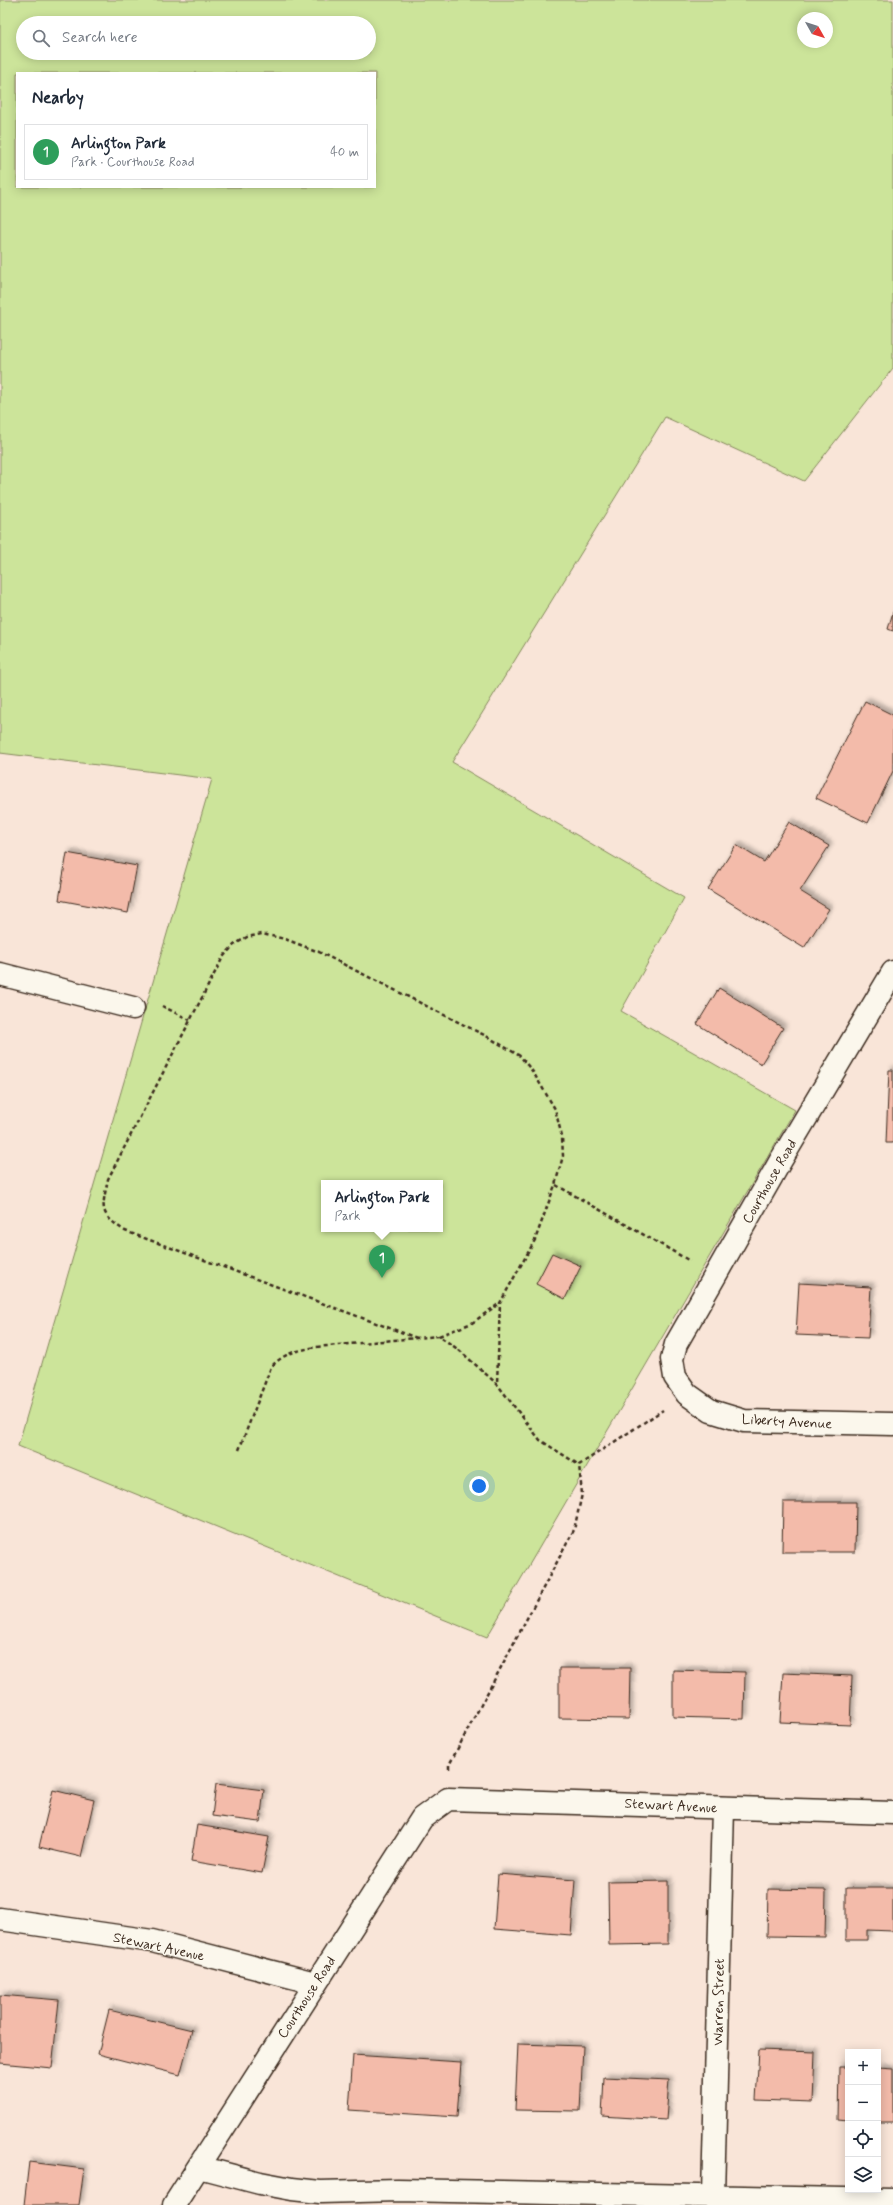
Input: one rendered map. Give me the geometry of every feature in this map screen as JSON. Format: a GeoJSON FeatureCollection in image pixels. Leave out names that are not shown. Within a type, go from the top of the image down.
{"type":"FeatureCollection","features":[{"type":"Feature","properties":{"kind":"street","name":"Courthouse Road"},"geometry":{"type":"LineString","coordinates":[[687,1394],[675,1378],[672,1359],[676,1344],[781,1160],[893,972]]}},
{"type":"Feature","properties":{"kind":"street"},"geometry":{"type":"LineString","coordinates":[[0,974],[133,1008]]}},
{"type":"Feature","properties":{"kind":"street","name":"Liberty Avenue"},"geometry":{"type":"LineString","coordinates":[[687,1394],[711,1411],[744,1421],[893,1424]]}},
{"type":"Feature","properties":{"kind":"street","name":"Courthouse Road"},"geometry":{"type":"LineString","coordinates":[[174,2205],[422,1818],[448,1799]]}},
{"type":"Feature","properties":{"kind":"street","name":"Stewart Avenue"},"geometry":{"type":"LineString","coordinates":[[448,1799],[637,1803],[723,1808],[893,1813]]}},
{"type":"Feature","properties":{"kind":"street","name":"Warren Street"},"geometry":{"type":"LineString","coordinates":[[713,2195],[723,1808]]}},
{"type":"Feature","properties":{"kind":"street","name":"Stewart Avenue"},"geometry":{"type":"LineString","coordinates":[[0,1919],[152,1942],[315,1983]]}},
{"type":"Feature","properties":{"kind":"street"},"geometry":{"type":"LineString","coordinates":[[199,2167],[260,2183],[320,2192],[398,2190],[713,2195],[893,2200]]}},
{"type":"Feature","properties":{"kind":"path"},"geometry":{"type":"LineString","coordinates":[[239,1450],[271,1367],[281,1357],[316,1347],[418,1338],[439,1336],[472,1323],[500,1303],[535,1240],[555,1185],[563,1156],[562,1137],[555,1109],[534,1072],[520,1056],[488,1037],[326,955],[285,939],[262,934],[247,937],[234,945],[223,957],[108,1179],[103,1206],[108,1220],[125,1231],[418,1338]]}},
{"type":"Feature","properties":{"kind":"path"},"geometry":{"type":"LineString","coordinates":[[555,1185],[715,1276]]}},
{"type":"Feature","properties":{"kind":"path"},"geometry":{"type":"LineString","coordinates":[[497,1384],[500,1303]]}},
{"type":"Feature","properties":{"kind":"path"},"geometry":{"type":"LineString","coordinates":[[439,1336],[459,1350],[497,1384],[540,1440],[579,1465]]}},
{"type":"Feature","properties":{"kind":"path"},"geometry":{"type":"LineString","coordinates":[[579,1465],[687,1394]]}},
{"type":"Feature","properties":{"kind":"path"},"geometry":{"type":"LineString","coordinates":[[448,1799],[449,1765],[574,1530],[582,1494],[579,1465]]}},
{"type":"Feature","properties":{"kind":"green space"},"geometry":{"type":"Polygon","coordinates":[[[0,0],[893,0],[893,368],[804,481],[665,417],[452,762],[684,898],[621,1011],[795,1110],[487,1637],[18,1446],[212,779],[0,753],[0,0]]]}},
{"type":"Feature","properties":{"kind":"building"},"geometry":{"type":"Polygon","coordinates":[[[893,612],[893,631],[888,629],[893,612]]]}},
{"type":"Feature","properties":{"kind":"building"},"geometry":{"type":"Polygon","coordinates":[[[865,701],[893,715],[893,771],[868,823],[816,798],[865,701]]]}},
{"type":"Feature","properties":{"kind":"building"},"geometry":{"type":"Polygon","coordinates":[[[789,822],[829,846],[800,891],[829,909],[804,948],[708,889],[736,845],[764,862],[789,822]]]}},
{"type":"Feature","properties":{"kind":"building"},"geometry":{"type":"Polygon","coordinates":[[[67,853],[137,866],[128,913],[59,900],[67,853]]]}},
{"type":"Feature","properties":{"kind":"building"},"geometry":{"type":"Polygon","coordinates":[[[719,988],[783,1028],[761,1064],[697,1024],[719,988]]]}},
{"type":"Feature","properties":{"kind":"building"},"geometry":{"type":"Polygon","coordinates":[[[889,1070],[893,1070],[893,1143],[886,1143],[889,1070]]]}},
{"type":"Feature","properties":{"kind":"building"},"geometry":{"type":"Polygon","coordinates":[[[552,1253],[581,1266],[565,1299],[536,1284],[552,1253]]]}},
{"type":"Feature","properties":{"kind":"building"},"geometry":{"type":"Polygon","coordinates":[[[799,1283],[871,1287],[868,1338],[796,1335],[799,1283]]]}},
{"type":"Feature","properties":{"kind":"building"},"geometry":{"type":"Polygon","coordinates":[[[783,1502],[856,1502],[855,1552],[782,1552],[783,1502]]]}},
{"type":"Feature","properties":{"kind":"building"},"geometry":{"type":"Polygon","coordinates":[[[559,1668],[630,1668],[629,1719],[559,1718],[559,1668]]]}},
{"type":"Feature","properties":{"kind":"building"},"geometry":{"type":"Polygon","coordinates":[[[673,1670],[745,1672],[744,1719],[673,1717],[673,1670]]]}},
{"type":"Feature","properties":{"kind":"building"},"geometry":{"type":"Polygon","coordinates":[[[783,1673],[852,1676],[850,1725],[780,1722],[783,1673]]]}},
{"type":"Feature","properties":{"kind":"building"},"geometry":{"type":"Polygon","coordinates":[[[216,1784],[264,1790],[260,1822],[212,1816],[216,1784]]]}},
{"type":"Feature","properties":{"kind":"building"},"geometry":{"type":"Polygon","coordinates":[[[53,1790],[94,1800],[81,1857],[39,1847],[53,1790]]]}},
{"type":"Feature","properties":{"kind":"building"},"geometry":{"type":"Polygon","coordinates":[[[197,1825],[269,1837],[262,1873],[191,1861],[197,1825]]]}},
{"type":"Feature","properties":{"kind":"building"},"geometry":{"type":"Polygon","coordinates":[[[498,1874],[575,1880],[571,1935],[494,1929],[498,1874]]]}},
{"type":"Feature","properties":{"kind":"building"},"geometry":{"type":"Polygon","coordinates":[[[668,1881],[668,1944],[609,1945],[608,1882],[668,1881]]]}},
{"type":"Feature","properties":{"kind":"building"},"geometry":{"type":"Polygon","coordinates":[[[846,1888],[893,1888],[893,1931],[867,1930],[867,1940],[846,1940],[846,1888]]]}},
{"type":"Feature","properties":{"kind":"building"},"geometry":{"type":"Polygon","coordinates":[[[768,1889],[826,1890],[825,1937],[767,1936],[768,1889]]]}},
{"type":"Feature","properties":{"kind":"building"},"geometry":{"type":"Polygon","coordinates":[[[0,1995],[59,2000],[52,2068],[0,2063],[0,1995]]]}},
{"type":"Feature","properties":{"kind":"building"},"geometry":{"type":"Polygon","coordinates":[[[109,2010],[192,2030],[180,2075],[98,2054],[109,2010]]]}},
{"type":"Feature","properties":{"kind":"building"},"geometry":{"type":"Polygon","coordinates":[[[518,2044],[583,2046],[580,2111],[515,2110],[518,2044]]]}},
{"type":"Feature","properties":{"kind":"building"},"geometry":{"type":"Polygon","coordinates":[[[759,2050],[815,2052],[813,2102],[756,2100],[759,2050]]]}},
{"type":"Feature","properties":{"kind":"building"},"geometry":{"type":"Polygon","coordinates":[[[353,2055],[461,2062],[457,2117],[349,2110],[353,2055]]]}},
{"type":"Feature","properties":{"kind":"building"},"geometry":{"type":"Polygon","coordinates":[[[839,2067],[845,2067],[845,2121],[838,2120],[839,2067]]]}},
{"type":"Feature","properties":{"kind":"building"},"geometry":{"type":"Polygon","coordinates":[[[881,2068],[893,2069],[893,2122],[881,2122],[881,2068]]]}},
{"type":"Feature","properties":{"kind":"building"},"geometry":{"type":"Polygon","coordinates":[[[604,2077],[669,2080],[666,2120],[602,2116],[604,2077]]]}},
{"type":"Feature","properties":{"kind":"building"},"geometry":{"type":"Polygon","coordinates":[[[29,2162],[84,2169],[79,2205],[24,2205],[29,2162]]]}},
{"type":"Feature","properties":{"kind":"place","name":"Arlington Park"},"geometry":{"type":"Point","coordinates":[382,1278]}}]}
